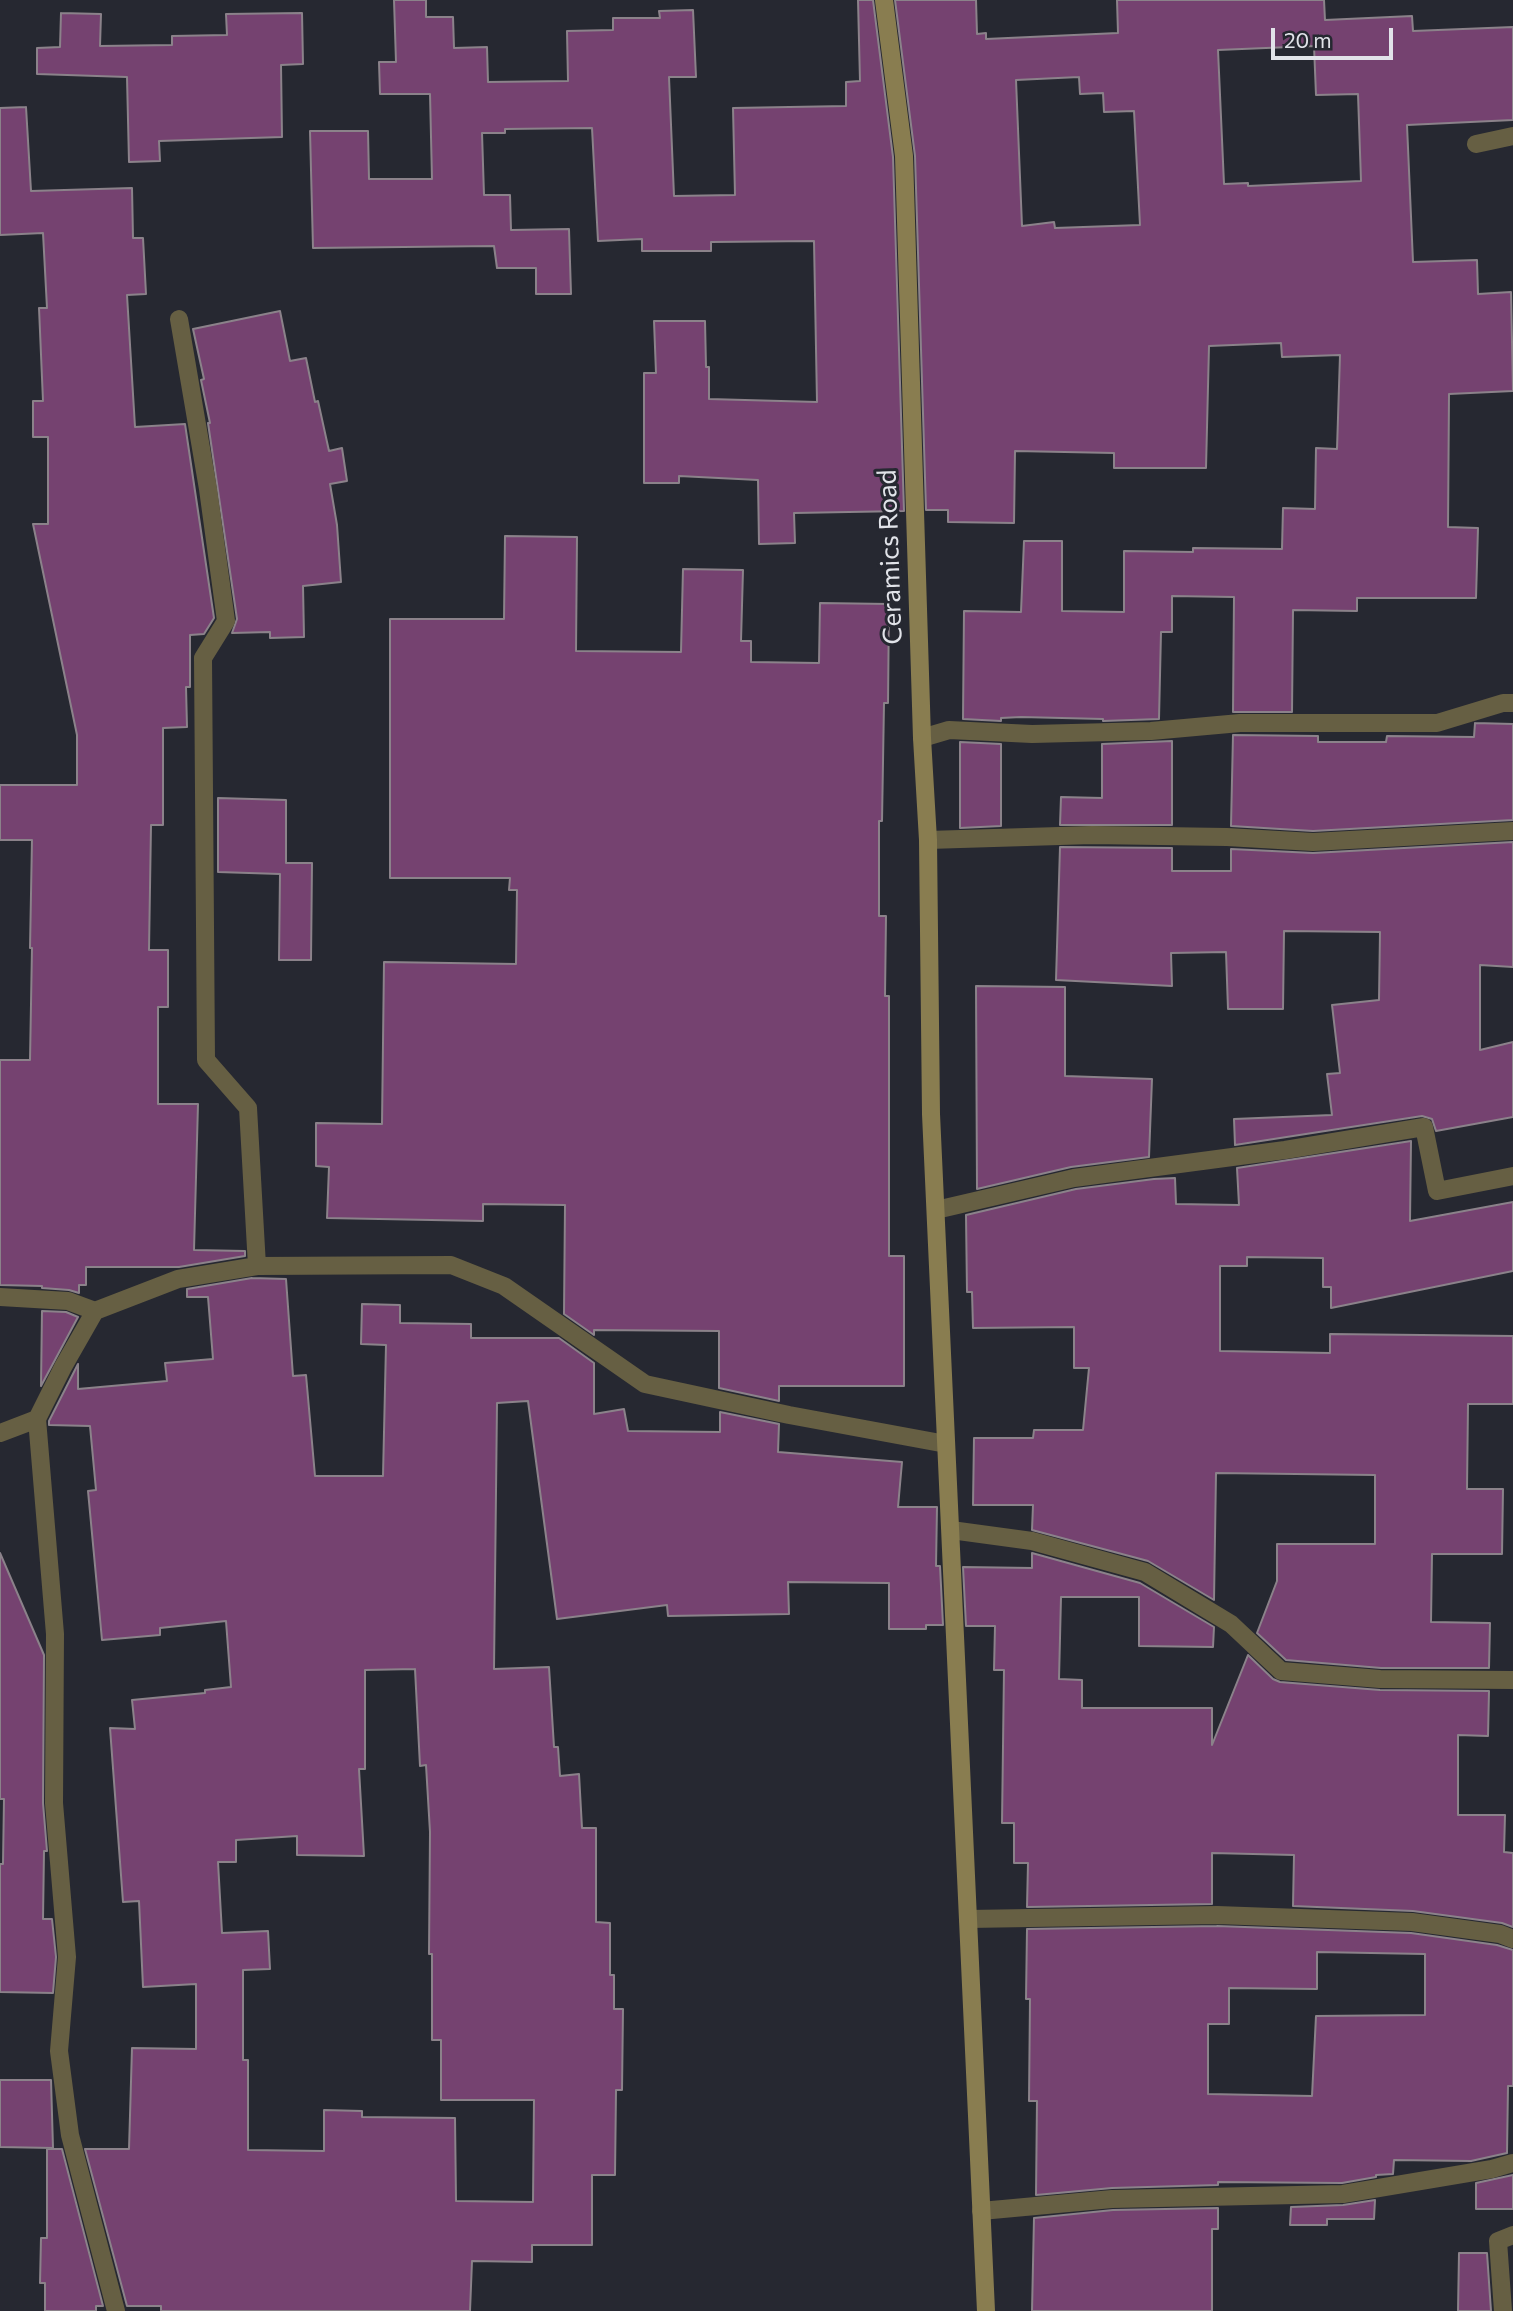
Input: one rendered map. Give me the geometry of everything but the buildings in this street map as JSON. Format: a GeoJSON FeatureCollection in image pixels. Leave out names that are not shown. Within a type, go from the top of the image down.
{"type":"FeatureCollection","features":[{"type":"Feature","properties":{"kind":"street","name":"Ceramics Road"},"geometry":{"type":"LineString","coordinates":[[884,0],[904,156],[922,738],[928,840],[931,1114],[986,2311]]}},
{"type":"Feature","properties":{"kind":"street"},"geometry":{"type":"LineString","coordinates":[[1476,144],[1513,136]]}},
{"type":"Feature","properties":{"kind":"street"},"geometry":{"type":"LineString","coordinates":[[179,319],[208,489],[226,621],[203,657],[206,1060],[248,1108],[257,1266]]}},
{"type":"Feature","properties":{"kind":"street"},"geometry":{"type":"LineString","coordinates":[[922,738],[949,730],[1032,734],[1151,731],[1240,723],[1437,723],[1503,703],[1513,704]]}},
{"type":"Feature","properties":{"kind":"street"},"geometry":{"type":"LineString","coordinates":[[928,840],[1092,835],[1227,837],[1313,842],[1513,831]]}},
{"type":"Feature","properties":{"kind":"street"},"geometry":{"type":"LineString","coordinates":[[936,1210],[1074,1178],[1285,1150],[1424,1128],[1437,1191],[1513,1176]]}},
{"type":"Feature","properties":{"kind":"street"},"geometry":{"type":"LineString","coordinates":[[116,2311],[70,2135],[59,2051],[66,1957],[54,1802],[55,1634],[37,1419],[95,1311],[178,1279],[257,1266],[451,1265],[505,1286],[645,1384],[789,1415],[946,1444]]}},
{"type":"Feature","properties":{"kind":"street"},"geometry":{"type":"LineString","coordinates":[[0,1297],[68,1301],[95,1311]]}},
{"type":"Feature","properties":{"kind":"street"},"geometry":{"type":"LineString","coordinates":[[0,1433],[37,1419]]}},
{"type":"Feature","properties":{"kind":"street"},"geometry":{"type":"LineString","coordinates":[[951,1530],[1032,1541],[1145,1572],[1231,1624],[1281,1671],[1380,1679],[1513,1680]]}},
{"type":"Feature","properties":{"kind":"street"},"geometry":{"type":"LineString","coordinates":[[968,1919],[1217,1915],[1412,1922],[1513,1939]]}},
{"type":"Feature","properties":{"kind":"street"},"geometry":{"type":"LineString","coordinates":[[981,2211],[1112,2199],[1343,2194],[1492,2169],[1513,2163]]}},
{"type":"Feature","properties":{"kind":"street"},"geometry":{"type":"LineString","coordinates":[[1503,2311],[1498,2241],[1513,2235]]}}]}
